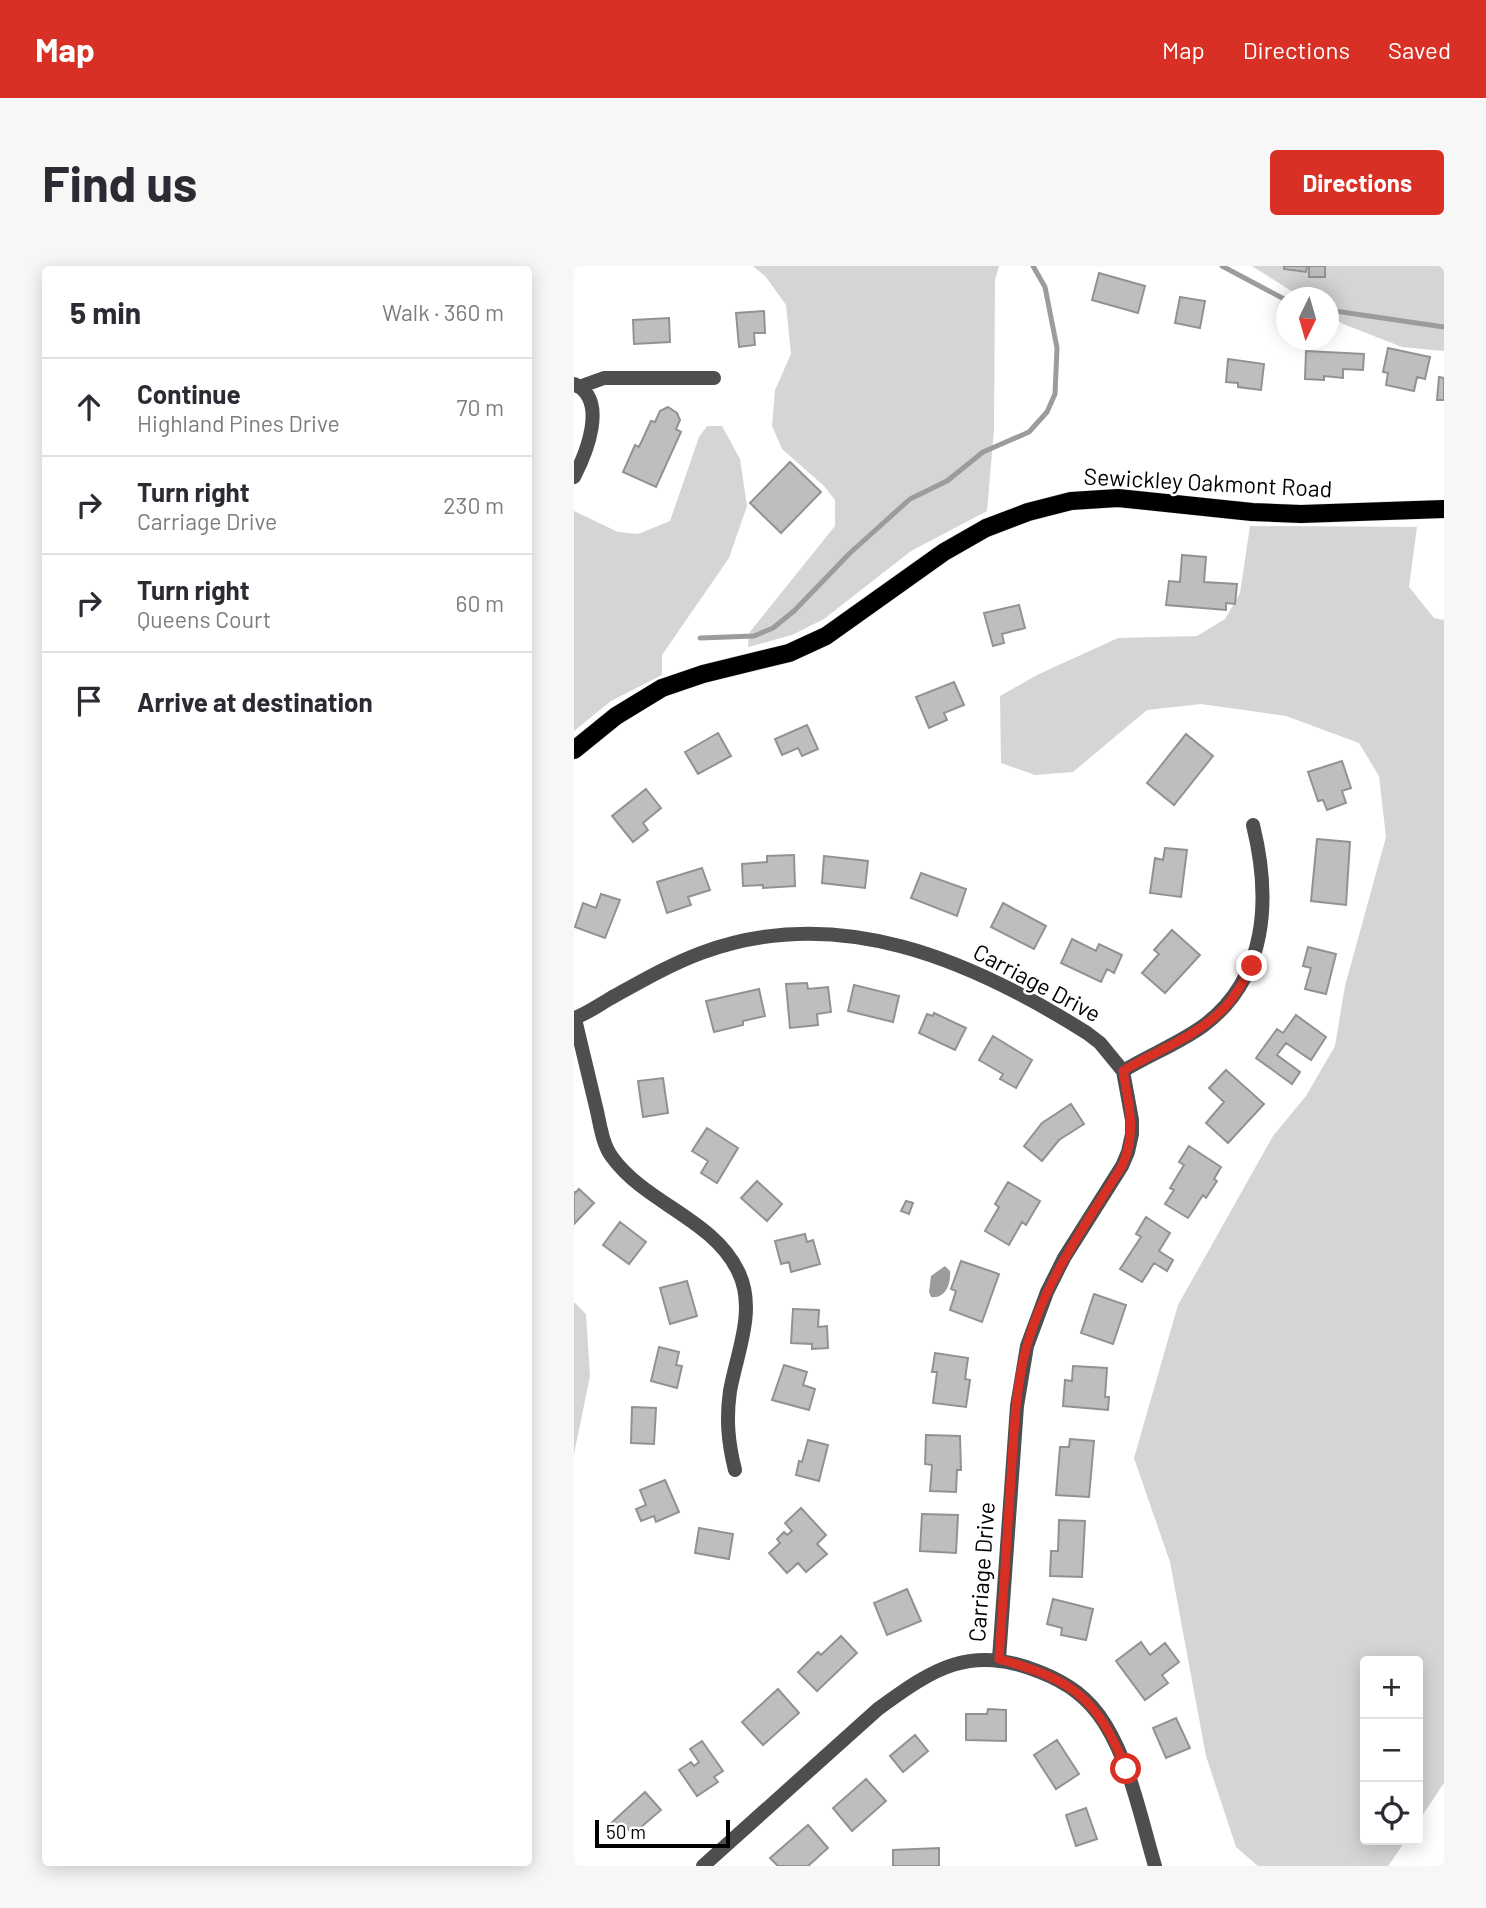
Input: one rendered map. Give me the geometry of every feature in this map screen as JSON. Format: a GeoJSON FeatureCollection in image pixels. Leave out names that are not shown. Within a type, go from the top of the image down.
{"type":"FeatureCollection","features":[{"type":"Feature","properties":{"kind":"main road","name":"Sewickley Oakmont Road"},"geometry":{"type":"LineString","coordinates":[[574,750],[616,716],[662,688],[703,674],[789,653],[826,636],[944,552],[996,524],[1028,512],[1071,501],[1118,498],[1301,514],[1444,509]]}},
{"type":"Feature","properties":{"kind":"street"},"geometry":{"type":"LineString","coordinates":[[574,477],[589,442],[592,424],[591,406],[577,385],[604,378],[714,378]]}},
{"type":"Feature","properties":{"kind":"street"},"geometry":{"type":"LineString","coordinates":[[1123,1071],[1184,1039],[1204,1025],[1223,1009],[1237,992],[1252,966],[1262,922],[1263,897],[1262,870],[1253,825]]}},
{"type":"Feature","properties":{"kind":"street","name":"Carriage Drive"},"geometry":{"type":"LineString","coordinates":[[574,1018],[668,967],[728,944],[791,935],[857,936],[908,947],[1001,985],[1087,1033],[1100,1043],[1123,1071],[1132,1120],[1128,1152],[1046,1292],[1027,1346],[1017,1406],[999,1659]]}},
{"type":"Feature","properties":{"kind":"street"},"geometry":{"type":"LineString","coordinates":[[574,1018],[610,1155],[624,1171],[712,1238],[728,1254],[739,1272],[747,1313],[730,1393],[727,1438],[735,1470]]}},
{"type":"Feature","properties":{"kind":"street"},"geometry":{"type":"LineString","coordinates":[[704,1866],[878,1709],[901,1692],[924,1677],[948,1667],[971,1661],[999,1659],[1054,1677],[1091,1703],[1106,1726],[1121,1758],[1155,1866]]}},
{"type":"Feature","properties":{"kind":"shaded area"},"geometry":{"type":"Polygon","coordinates":[[[753,266],[999,266],[995,280],[994,430],[987,511],[911,551],[824,619],[792,635],[748,647],[749,633],[835,526],[835,500],[824,486],[782,449],[772,426],[775,390],[791,354],[786,305],[766,277],[753,266]]]}},
{"type":"Feature","properties":{"kind":"shaded area"},"geometry":{"type":"Polygon","coordinates":[[[1252,266],[1444,266],[1444,351],[1402,347],[1343,324],[1339,321],[1339,287],[1285,287],[1252,266]]]}},
{"type":"Feature","properties":{"kind":"shaded area"},"geometry":{"type":"Polygon","coordinates":[[[707,426],[722,426],[740,459],[747,506],[729,558],[662,655],[662,675],[611,701],[574,731],[574,511],[618,532],[638,534],[670,521],[699,437],[707,426]]]}},
{"type":"Feature","properties":{"kind":"shaded area"},"geometry":{"type":"Polygon","coordinates":[[[1250,526],[1417,527],[1409,587],[1434,618],[1444,620],[1444,1783],[1423,1814],[1423,1656],[1360,1656],[1360,1845],[1403,1845],[1388,1866],[1258,1866],[1236,1847],[1206,1756],[1170,1562],[1134,1458],[1178,1305],[1273,1136],[1306,1096],[1335,1046],[1345,986],[1386,837],[1379,776],[1359,743],[1286,716],[1201,704],[1147,710],[1073,772],[1035,775],[1001,763],[1000,696],[1039,674],[1118,638],[1197,636],[1225,619],[1240,593],[1250,526]]]}},
{"type":"Feature","properties":{"kind":"shaded area"},"geometry":{"type":"Polygon","coordinates":[[[945,1266],[950,1271],[946,1289],[944,1293],[931,1297],[931,1276],[945,1266]]]}},
{"type":"Feature","properties":{"kind":"shaded area"},"geometry":{"type":"Polygon","coordinates":[[[574,1302],[586,1314],[590,1376],[574,1454],[574,1302]]]}},
{"type":"Feature","properties":{"kind":"building"},"geometry":{"type":"Polygon","coordinates":[[[1284,266],[1307,266],[1306,272],[1284,269],[1284,266]]]}},
{"type":"Feature","properties":{"kind":"building"},"geometry":{"type":"Polygon","coordinates":[[[1309,266],[1325,266],[1325,277],[1309,277],[1309,266]]]}},
{"type":"Feature","properties":{"kind":"building"},"geometry":{"type":"Polygon","coordinates":[[[1099,273],[1145,286],[1138,313],[1092,300],[1099,273]]]}},
{"type":"Feature","properties":{"kind":"building"},"geometry":{"type":"Polygon","coordinates":[[[1180,297],[1205,301],[1200,328],[1175,323],[1180,297]]]}},
{"type":"Feature","properties":{"kind":"building"},"geometry":{"type":"Polygon","coordinates":[[[764,311],[765,333],[754,333],[755,345],[739,347],[736,313],[764,311]]]}},
{"type":"Feature","properties":{"kind":"building"},"geometry":{"type":"Polygon","coordinates":[[[669,318],[670,342],[634,344],[633,320],[669,318]]]}},
{"type":"Feature","properties":{"kind":"building"},"geometry":{"type":"Polygon","coordinates":[[[1388,348],[1430,357],[1425,379],[1417,377],[1414,391],[1386,385],[1388,373],[1383,372],[1388,348]]]}},
{"type":"Feature","properties":{"kind":"building"},"geometry":{"type":"Polygon","coordinates":[[[1306,351],[1364,354],[1363,370],[1343,369],[1343,378],[1324,376],[1324,380],[1305,379],[1306,351]]]}},
{"type":"Feature","properties":{"kind":"building"},"geometry":{"type":"Polygon","coordinates":[[[1228,359],[1264,364],[1261,390],[1238,387],[1238,383],[1226,382],[1228,359]]]}},
{"type":"Feature","properties":{"kind":"building"},"geometry":{"type":"Polygon","coordinates":[[[1439,377],[1444,378],[1444,400],[1437,400],[1439,377]]]}},
{"type":"Feature","properties":{"kind":"building"},"geometry":{"type":"Polygon","coordinates":[[[668,407],[677,413],[680,420],[676,429],[681,432],[656,487],[623,472],[635,445],[639,447],[651,421],[655,422],[660,411],[668,407]]]}},
{"type":"Feature","properties":{"kind":"building"},"geometry":{"type":"Polygon","coordinates":[[[790,462],[821,492],[781,533],[750,503],[790,462]]]}},
{"type":"Feature","properties":{"kind":"building"},"geometry":{"type":"Polygon","coordinates":[[[1182,555],[1206,557],[1204,582],[1237,584],[1235,604],[1226,603],[1226,610],[1166,605],[1169,581],[1180,582],[1182,555]]]}},
{"type":"Feature","properties":{"kind":"building"},"geometry":{"type":"Polygon","coordinates":[[[1019,605],[1025,628],[1002,634],[1004,643],[993,646],[984,613],[1019,605]]]}},
{"type":"Feature","properties":{"kind":"building"},"geometry":{"type":"Polygon","coordinates":[[[954,682],[964,705],[944,713],[947,720],[929,728],[916,697],[954,682]]]}},
{"type":"Feature","properties":{"kind":"building"},"geometry":{"type":"Polygon","coordinates":[[[807,725],[818,749],[802,756],[798,748],[782,755],[775,739],[807,725]]]}},
{"type":"Feature","properties":{"kind":"building"},"geometry":{"type":"Polygon","coordinates":[[[718,733],[731,756],[698,774],[685,752],[718,733]]]}},
{"type":"Feature","properties":{"kind":"building"},"geometry":{"type":"Polygon","coordinates":[[[1186,734],[1213,756],[1174,805],[1147,783],[1186,734]]]}},
{"type":"Feature","properties":{"kind":"building"},"geometry":{"type":"Polygon","coordinates":[[[1342,761],[1351,788],[1342,791],[1346,803],[1327,810],[1323,800],[1318,801],[1308,772],[1342,761]]]}},
{"type":"Feature","properties":{"kind":"building"},"geometry":{"type":"Polygon","coordinates":[[[646,789],[661,808],[643,823],[648,830],[633,842],[612,816],[646,789]]]}},
{"type":"Feature","properties":{"kind":"building"},"geometry":{"type":"Polygon","coordinates":[[[1317,839],[1350,842],[1346,905],[1311,901],[1317,839]]]}},
{"type":"Feature","properties":{"kind":"building"},"geometry":{"type":"Polygon","coordinates":[[[1165,848],[1187,850],[1181,897],[1150,893],[1155,858],[1163,860],[1165,848]]]}},
{"type":"Feature","properties":{"kind":"building"},"geometry":{"type":"Polygon","coordinates":[[[794,855],[795,886],[743,886],[742,864],[767,862],[767,856],[794,855]]]}},
{"type":"Feature","properties":{"kind":"building"},"geometry":{"type":"Polygon","coordinates":[[[824,856],[868,861],[865,888],[822,883],[824,856]]]}},
{"type":"Feature","properties":{"kind":"building"},"geometry":{"type":"Polygon","coordinates":[[[702,868],[710,890],[688,897],[691,905],[667,913],[657,882],[702,868]]]}},
{"type":"Feature","properties":{"kind":"building"},"geometry":{"type":"Polygon","coordinates":[[[921,873],[966,889],[957,916],[911,898],[921,873]]]}},
{"type":"Feature","properties":{"kind":"building"},"geometry":{"type":"Polygon","coordinates":[[[601,894],[620,900],[605,938],[575,927],[583,903],[596,908],[601,894]]]}},
{"type":"Feature","properties":{"kind":"building"},"geometry":{"type":"Polygon","coordinates":[[[1003,903],[1046,926],[1034,949],[991,927],[1003,903]]]}},
{"type":"Feature","properties":{"kind":"building"},"geometry":{"type":"Polygon","coordinates":[[[1172,930],[1200,955],[1165,993],[1142,973],[1159,954],[1154,950],[1172,930]]]}},
{"type":"Feature","properties":{"kind":"building"},"geometry":{"type":"Polygon","coordinates":[[[1072,939],[1096,951],[1099,944],[1122,955],[1114,973],[1107,969],[1101,982],[1061,963],[1072,939]]]}},
{"type":"Feature","properties":{"kind":"building"},"geometry":{"type":"Polygon","coordinates":[[[1308,947],[1336,954],[1326,994],[1305,989],[1311,968],[1303,966],[1308,947]]]}},
{"type":"Feature","properties":{"kind":"building"},"geometry":{"type":"Polygon","coordinates":[[[807,983],[808,989],[828,987],[831,1012],[817,1014],[818,1025],[790,1028],[786,984],[807,983]]]}},
{"type":"Feature","properties":{"kind":"building"},"geometry":{"type":"Polygon","coordinates":[[[854,985],[899,996],[893,1022],[848,1011],[854,985]]]}},
{"type":"Feature","properties":{"kind":"building"},"geometry":{"type":"Polygon","coordinates":[[[759,989],[765,1016],[714,1032],[706,1001],[759,989]]]}},
{"type":"Feature","properties":{"kind":"building"},"geometry":{"type":"Polygon","coordinates":[[[934,1013],[966,1028],[955,1050],[919,1033],[927,1014],[933,1016],[934,1013]]]}},
{"type":"Feature","properties":{"kind":"building"},"geometry":{"type":"Polygon","coordinates":[[[1296,1015],[1326,1037],[1311,1060],[1286,1043],[1277,1055],[1300,1072],[1292,1084],[1256,1058],[1277,1029],[1283,1033],[1296,1015]]]}},
{"type":"Feature","properties":{"kind":"building"},"geometry":{"type":"Polygon","coordinates":[[[993,1036],[1032,1060],[1016,1088],[1000,1079],[1003,1074],[979,1060],[993,1036]]]}},
{"type":"Feature","properties":{"kind":"building"},"geometry":{"type":"Polygon","coordinates":[[[1226,1070],[1264,1104],[1228,1143],[1206,1123],[1224,1102],[1209,1088],[1226,1070]]]}},
{"type":"Feature","properties":{"kind":"building"},"geometry":{"type":"Polygon","coordinates":[[[663,1078],[668,1113],[643,1117],[638,1081],[663,1078]]]}},
{"type":"Feature","properties":{"kind":"building"},"geometry":{"type":"Polygon","coordinates":[[[1071,1104],[1084,1124],[1059,1140],[1042,1161],[1024,1146],[1042,1123],[1071,1104]]]}},
{"type":"Feature","properties":{"kind":"building"},"geometry":{"type":"Polygon","coordinates":[[[707,1128],[738,1148],[717,1183],[701,1173],[708,1161],[692,1151],[707,1128]]]}},
{"type":"Feature","properties":{"kind":"building"},"geometry":{"type":"Polygon","coordinates":[[[1189,1146],[1221,1167],[1214,1179],[1217,1181],[1206,1198],[1203,1195],[1188,1218],[1165,1204],[1174,1190],[1170,1188],[1184,1165],[1179,1162],[1189,1146]]]}},
{"type":"Feature","properties":{"kind":"building"},"geometry":{"type":"Polygon","coordinates":[[[757,1181],[782,1204],[767,1221],[741,1198],[757,1181]]]}},
{"type":"Feature","properties":{"kind":"building"},"geometry":{"type":"Polygon","coordinates":[[[1008,1182],[1040,1201],[1026,1225],[1022,1222],[1009,1245],[985,1231],[999,1207],[995,1204],[1008,1182]]]}},
{"type":"Feature","properties":{"kind":"building"},"geometry":{"type":"Polygon","coordinates":[[[579,1189],[594,1203],[574,1224],[574,1192],[579,1189]]]}},
{"type":"Feature","properties":{"kind":"building"},"geometry":{"type":"Polygon","coordinates":[[[906,1201],[913,1203],[909,1214],[901,1211],[906,1201]]]}},
{"type":"Feature","properties":{"kind":"building"},"geometry":{"type":"Polygon","coordinates":[[[1146,1217],[1170,1233],[1159,1251],[1173,1260],[1167,1271],[1154,1263],[1142,1282],[1120,1269],[1141,1237],[1136,1234],[1146,1217]]]}},
{"type":"Feature","properties":{"kind":"building"},"geometry":{"type":"Polygon","coordinates":[[[620,1222],[646,1242],[629,1264],[603,1245],[620,1222]]]}},
{"type":"Feature","properties":{"kind":"building"},"geometry":{"type":"Polygon","coordinates":[[[805,1234],[807,1242],[813,1240],[820,1264],[791,1272],[789,1262],[781,1264],[775,1241],[805,1234]]]}},
{"type":"Feature","properties":{"kind":"building"},"geometry":{"type":"Polygon","coordinates":[[[961,1261],[999,1274],[982,1322],[950,1310],[956,1291],[951,1289],[961,1261]]]}},
{"type":"Feature","properties":{"kind":"building"},"geometry":{"type":"Polygon","coordinates":[[[687,1281],[697,1316],[670,1324],[660,1288],[687,1281]]]}},
{"type":"Feature","properties":{"kind":"building"},"geometry":{"type":"Polygon","coordinates":[[[1094,1294],[1126,1305],[1113,1344],[1081,1333],[1094,1294]]]}},
{"type":"Feature","properties":{"kind":"building"},"geometry":{"type":"Polygon","coordinates":[[[793,1309],[819,1310],[818,1327],[827,1326],[828,1348],[812,1349],[812,1344],[791,1343],[793,1309]]]}},
{"type":"Feature","properties":{"kind":"building"},"geometry":{"type":"Polygon","coordinates":[[[659,1347],[679,1352],[676,1365],[682,1366],[677,1388],[651,1381],[659,1347]]]}},
{"type":"Feature","properties":{"kind":"building"},"geometry":{"type":"Polygon","coordinates":[[[935,1353],[968,1358],[965,1379],[970,1380],[966,1407],[933,1403],[937,1372],[932,1372],[935,1353]]]}},
{"type":"Feature","properties":{"kind":"building"},"geometry":{"type":"Polygon","coordinates":[[[784,1365],[807,1372],[803,1385],[815,1389],[809,1410],[772,1400],[784,1365]]]}},
{"type":"Feature","properties":{"kind":"building"},"geometry":{"type":"Polygon","coordinates":[[[1073,1366],[1107,1368],[1105,1397],[1109,1397],[1108,1410],[1063,1406],[1065,1380],[1072,1381],[1073,1366]]]}},
{"type":"Feature","properties":{"kind":"building"},"geometry":{"type":"Polygon","coordinates":[[[632,1407],[656,1408],[654,1444],[631,1443],[632,1407]]]}},
{"type":"Feature","properties":{"kind":"building"},"geometry":{"type":"Polygon","coordinates":[[[926,1435],[960,1436],[961,1470],[957,1470],[956,1492],[930,1491],[932,1465],[925,1464],[926,1435]]]}},
{"type":"Feature","properties":{"kind":"building"},"geometry":{"type":"Polygon","coordinates":[[[1070,1439],[1094,1441],[1089,1497],[1056,1495],[1060,1447],[1069,1447],[1070,1439]]]}},
{"type":"Feature","properties":{"kind":"building"},"geometry":{"type":"Polygon","coordinates":[[[808,1440],[828,1445],[819,1481],[796,1475],[808,1440]]]}},
{"type":"Feature","properties":{"kind":"building"},"geometry":{"type":"Polygon","coordinates":[[[665,1480],[679,1512],[656,1522],[654,1516],[641,1521],[636,1509],[646,1505],[640,1490],[665,1480]]]}},
{"type":"Feature","properties":{"kind":"building"},"geometry":{"type":"Polygon","coordinates":[[[801,1508],[826,1535],[817,1544],[827,1554],[806,1572],[798,1563],[787,1573],[769,1553],[780,1543],[777,1539],[784,1532],[787,1535],[792,1531],[785,1523],[801,1508]]]}},
{"type":"Feature","properties":{"kind":"building"},"geometry":{"type":"Polygon","coordinates":[[[922,1514],[958,1515],[956,1553],[920,1551],[922,1514]]]}},
{"type":"Feature","properties":{"kind":"building"},"geometry":{"type":"Polygon","coordinates":[[[1059,1520],[1085,1521],[1082,1577],[1050,1576],[1051,1551],[1058,1551],[1059,1520]]]}},
{"type":"Feature","properties":{"kind":"building"},"geometry":{"type":"Polygon","coordinates":[[[699,1528],[733,1534],[729,1559],[695,1553],[699,1528]]]}},
{"type":"Feature","properties":{"kind":"building"},"geometry":{"type":"Polygon","coordinates":[[[907,1589],[921,1621],[887,1635],[874,1603],[907,1589]]]}},
{"type":"Feature","properties":{"kind":"building"},"geometry":{"type":"Polygon","coordinates":[[[1053,1599],[1093,1609],[1086,1640],[1061,1635],[1062,1628],[1047,1624],[1053,1599]]]}},
{"type":"Feature","properties":{"kind":"building"},"geometry":{"type":"Polygon","coordinates":[[[841,1636],[857,1653],[817,1691],[798,1672],[818,1652],[821,1655],[841,1636]]]}},
{"type":"Feature","properties":{"kind":"building"},"geometry":{"type":"Polygon","coordinates":[[[1141,1642],[1150,1655],[1165,1643],[1179,1662],[1162,1675],[1168,1683],[1145,1700],[1116,1661],[1141,1642]]]}},
{"type":"Feature","properties":{"kind":"building"},"geometry":{"type":"Polygon","coordinates":[[[778,1689],[799,1713],[763,1745],[742,1722],[778,1689]]]}},
{"type":"Feature","properties":{"kind":"building"},"geometry":{"type":"Polygon","coordinates":[[[988,1709],[1006,1710],[1006,1741],[966,1740],[966,1714],[987,1714],[988,1709]]]}},
{"type":"Feature","properties":{"kind":"building"},"geometry":{"type":"Polygon","coordinates":[[[1176,1718],[1190,1748],[1166,1758],[1153,1728],[1176,1718]]]}},
{"type":"Feature","properties":{"kind":"building"},"geometry":{"type":"Polygon","coordinates":[[[915,1735],[928,1751],[903,1772],[890,1756],[915,1735]]]}},
{"type":"Feature","properties":{"kind":"building"},"geometry":{"type":"Polygon","coordinates":[[[1057,1740],[1079,1774],[1056,1789],[1034,1755],[1057,1740]]]}},
{"type":"Feature","properties":{"kind":"building"},"geometry":{"type":"Polygon","coordinates":[[[702,1741],[723,1771],[714,1777],[718,1782],[697,1796],[679,1770],[691,1762],[694,1766],[699,1762],[690,1749],[702,1741]]]}},
{"type":"Feature","properties":{"kind":"building"},"geometry":{"type":"Polygon","coordinates":[[[866,1779],[886,1801],[852,1831],[833,1808],[866,1779]]]}},
{"type":"Feature","properties":{"kind":"building"},"geometry":{"type":"Polygon","coordinates":[[[645,1792],[661,1810],[633,1834],[627,1828],[617,1836],[608,1826],[645,1792]]]}},
{"type":"Feature","properties":{"kind":"building"},"geometry":{"type":"Polygon","coordinates":[[[1086,1808],[1097,1839],[1076,1846],[1066,1815],[1086,1808]]]}},
{"type":"Feature","properties":{"kind":"building"},"geometry":{"type":"Polygon","coordinates":[[[808,1825],[828,1848],[808,1866],[778,1866],[770,1858],[808,1825]]]}},
{"type":"Feature","properties":{"kind":"building"},"geometry":{"type":"Polygon","coordinates":[[[939,1848],[939,1866],[893,1866],[893,1850],[939,1848]]]}},
{"type":"Feature","properties":{"kind":"waterway"},"geometry":{"type":"LineString","coordinates":[[700,638],[754,636],[773,628],[910,499],[947,481],[983,452],[1029,432],[1047,412],[1055,394],[1057,348],[1045,287],[1033,266]]}},
{"type":"Feature","properties":{"kind":"waterway"},"geometry":{"type":"LineString","coordinates":[[1222,266],[1276,295]]}},
{"type":"Feature","properties":{"kind":"waterway"},"geometry":{"type":"LineString","coordinates":[[1339,312],[1444,327]]}},
{"type":"Feature","properties":{"kind":"route"},"geometry":{"type":"LineString","coordinates":[[1126,1769],[1117,1746],[1091,1703],[1054,1677],[999,1659],[1017,1406],[1022,1370],[1027,1346],[1046,1292],[1128,1152],[1132,1120],[1123,1071],[1184,1039],[1204,1025],[1223,1009],[1237,992],[1252,966]]}}]}
